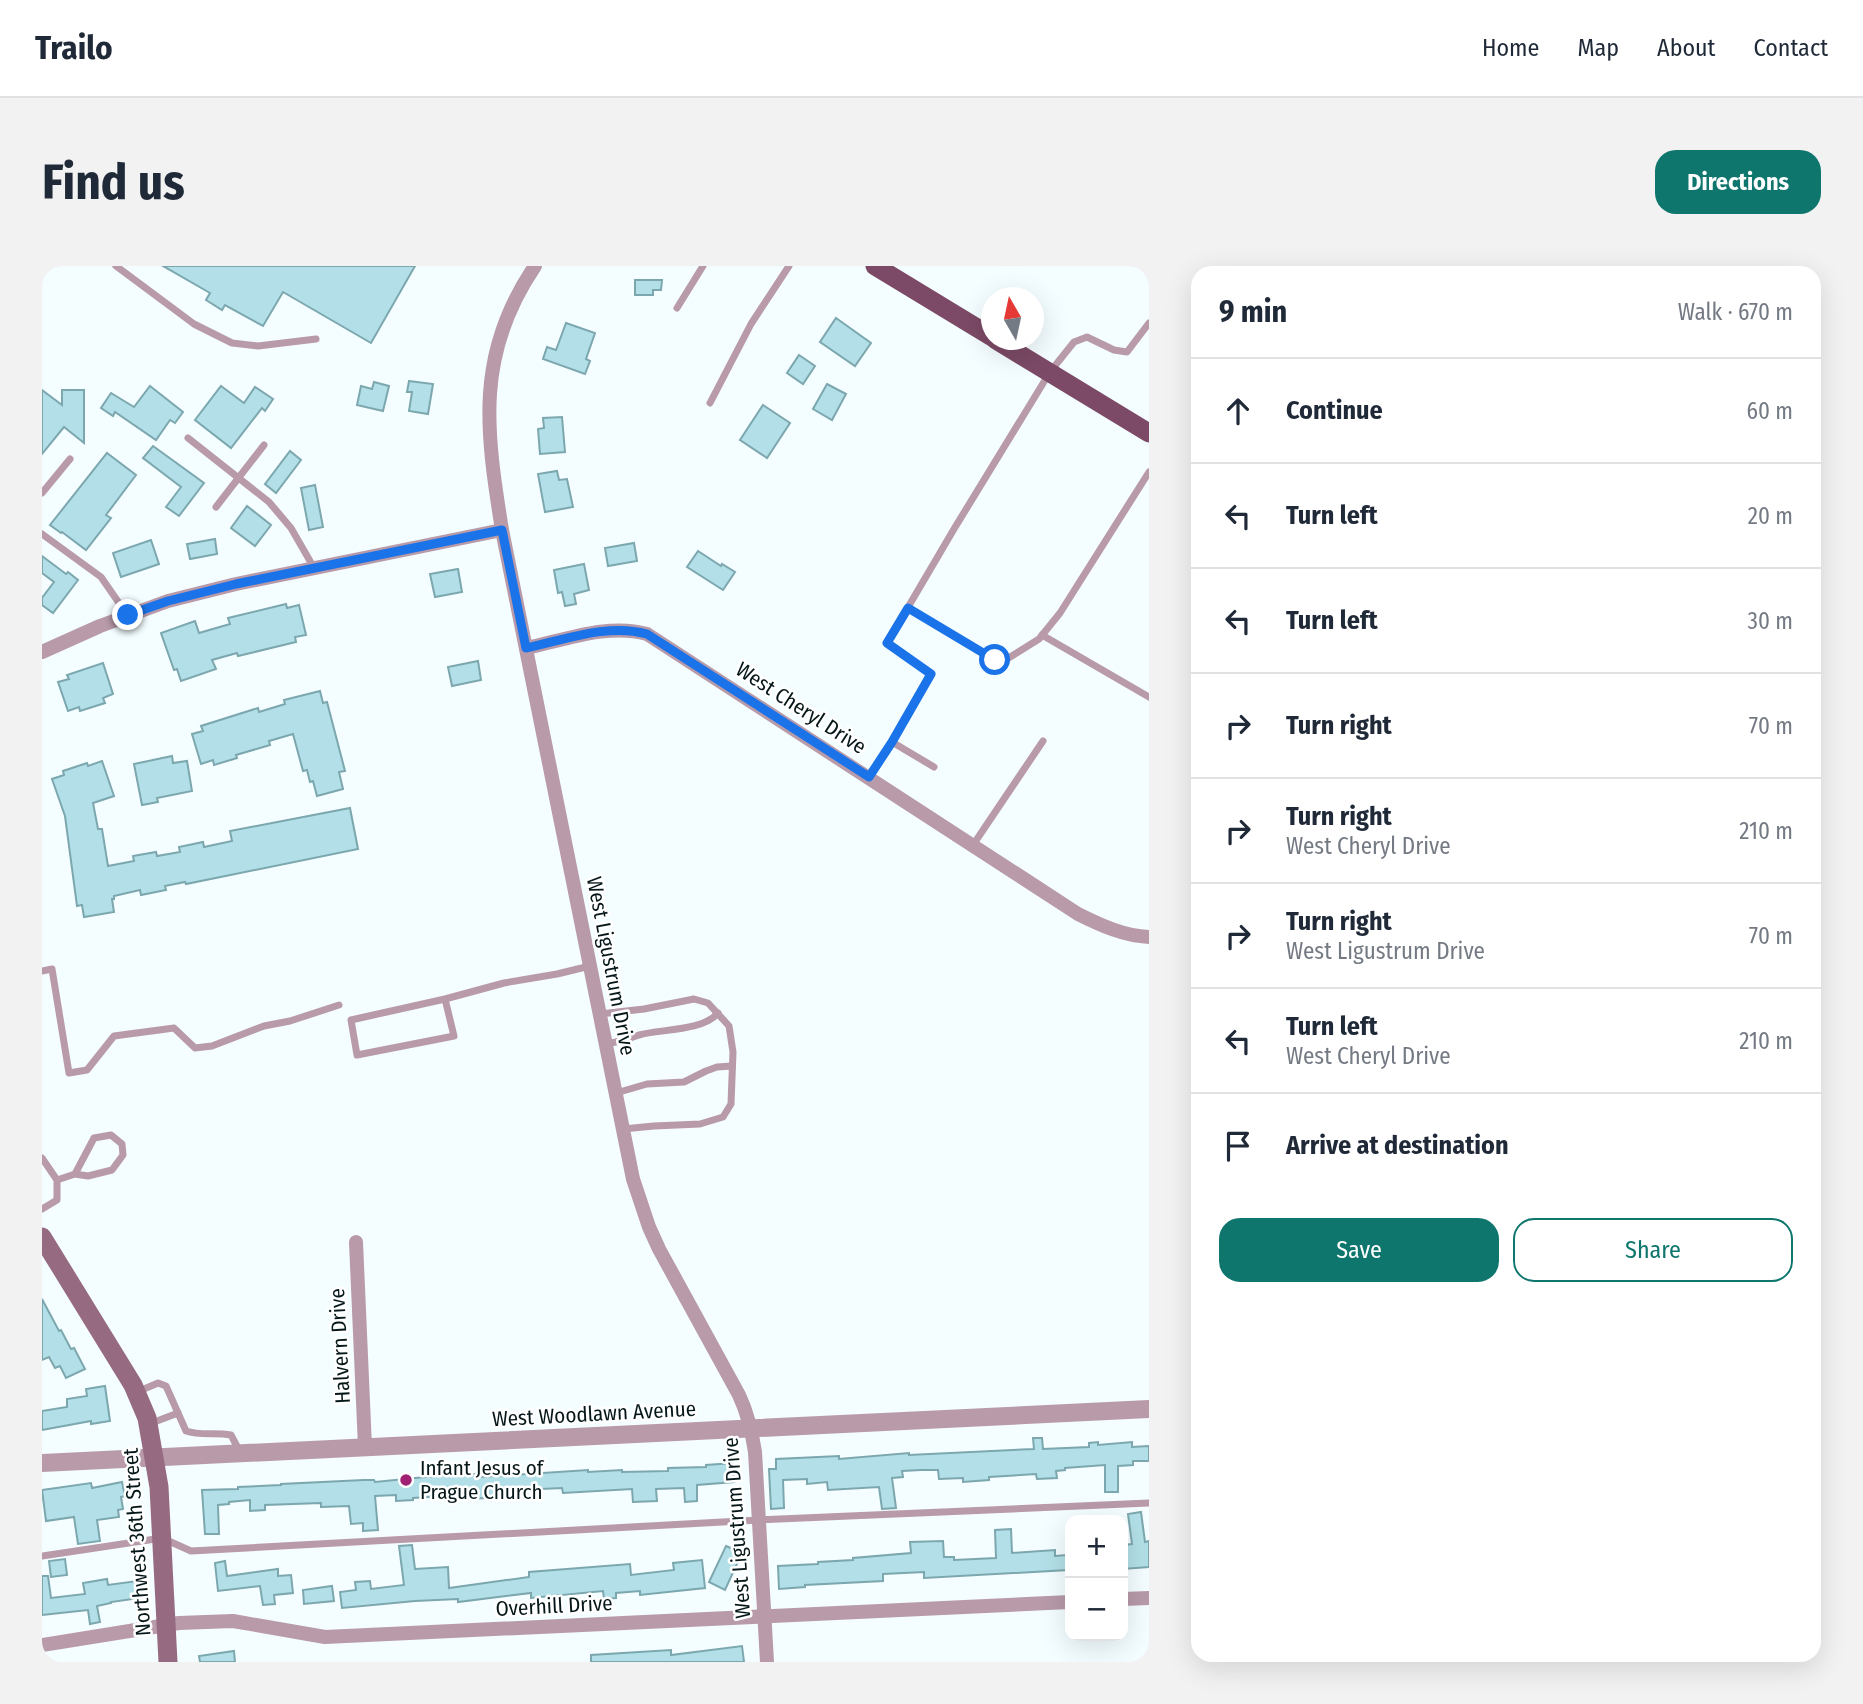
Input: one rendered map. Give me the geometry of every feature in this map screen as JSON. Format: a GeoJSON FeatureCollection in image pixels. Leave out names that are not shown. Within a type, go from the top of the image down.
{"type":"FeatureCollection","features":[{"type":"Feature","properties":{"kind":"main road"},"geometry":{"type":"LineString","coordinates":[[888,269],[981,330]]}},
{"type":"Feature","properties":{"kind":"main road"},"geometry":{"type":"LineString","coordinates":[[1013,350],[1149,433]]}},
{"type":"Feature","properties":{"kind":"main road","name":"Northwest 36th Street"},"geometry":{"type":"LineString","coordinates":[[42,1237],[136,1392],[148,1424],[159,1487],[168,1662]]}},
{"type":"Feature","properties":{"kind":"street","name":"West Ligustrum Drive"},"geometry":{"type":"LineString","coordinates":[[535,266],[508,313],[493,361],[489,392],[493,477],[633,1179],[649,1227],[739,1395],[752,1430],[767,1662]]}},
{"type":"Feature","properties":{"kind":"street"},"geometry":{"type":"LineString","coordinates":[[42,652],[128,615],[182,597],[502,530]]}},
{"type":"Feature","properties":{"kind":"street","name":"West Cheryl Drive"},"geometry":{"type":"LineString","coordinates":[[526,648],[608,630],[647,634],[1077,914],[1121,932],[1149,937]]}},
{"type":"Feature","properties":{"kind":"street","name":"Halvern Drive"},"geometry":{"type":"LineString","coordinates":[[356,1242],[365,1447]]}},
{"type":"Feature","properties":{"kind":"street","name":"West Woodlawn Avenue"},"geometry":{"type":"LineString","coordinates":[[42,1463],[1149,1409]]}},
{"type":"Feature","properties":{"kind":"street"},"geometry":{"type":"LineString","coordinates":[[1128,1600],[1149,1598]]}},
{"type":"Feature","properties":{"kind":"street","name":"Overhill Drive"},"geometry":{"type":"LineString","coordinates":[[42,1645],[166,1626],[233,1621],[325,1637],[1065,1602]]}},
{"type":"Feature","properties":{"kind":"lane"},"geometry":{"type":"LineString","coordinates":[[116,266],[194,324],[232,343],[258,346],[316,339]]}},
{"type":"Feature","properties":{"kind":"lane"},"geometry":{"type":"LineString","coordinates":[[677,308],[703,266]]}},
{"type":"Feature","properties":{"kind":"lane"},"geometry":{"type":"LineString","coordinates":[[710,403],[751,324],[789,266]]}},
{"type":"Feature","properties":{"kind":"lane"},"geometry":{"type":"LineString","coordinates":[[869,777],[931,674],[887,643],[1050,372],[1074,342],[1087,337],[1114,350],[1127,352],[1149,323]]}},
{"type":"Feature","properties":{"kind":"lane"},"geometry":{"type":"LineString","coordinates":[[188,438],[269,502],[291,528],[314,568]]}},
{"type":"Feature","properties":{"kind":"lane"},"geometry":{"type":"LineString","coordinates":[[216,507],[264,445]]}},
{"type":"Feature","properties":{"kind":"lane"},"geometry":{"type":"LineString","coordinates":[[42,493],[70,459]]}},
{"type":"Feature","properties":{"kind":"lane"},"geometry":{"type":"LineString","coordinates":[[908,608],[995,660],[1007,659],[1039,639],[1060,613],[1146,484],[1149,472]]}},
{"type":"Feature","properties":{"kind":"lane"},"geometry":{"type":"LineString","coordinates":[[42,534],[102,577],[128,615]]}},
{"type":"Feature","properties":{"kind":"lane"},"geometry":{"type":"LineString","coordinates":[[1042,635],[1149,697]]}},
{"type":"Feature","properties":{"kind":"lane"},"geometry":{"type":"LineString","coordinates":[[973,845],[1043,741]]}},
{"type":"Feature","properties":{"kind":"lane"},"geometry":{"type":"LineString","coordinates":[[892,742],[934,767]]}},
{"type":"Feature","properties":{"kind":"lane"},"geometry":{"type":"LineString","coordinates":[[446,999],[454,1036],[357,1055],[351,1020],[504,983],[590,966]]}},
{"type":"Feature","properties":{"kind":"lane"},"geometry":{"type":"LineString","coordinates":[[42,971],[52,969],[69,1073],[87,1070],[114,1036],[174,1028],[195,1048],[212,1046],[264,1026],[290,1021],[339,1005]]}},
{"type":"Feature","properties":{"kind":"lane"},"geometry":{"type":"LineString","coordinates":[[600,1014],[694,999],[708,1003],[729,1026],[733,1052],[731,1104],[723,1118],[700,1124],[623,1129]]}},
{"type":"Feature","properties":{"kind":"lane"},"geometry":{"type":"LineString","coordinates":[[606,1044],[700,1024],[714,1018],[718,1013]]}},
{"type":"Feature","properties":{"kind":"lane"},"geometry":{"type":"LineString","coordinates":[[615,1093],[647,1084],[684,1082],[717,1067],[732,1066]]}},
{"type":"Feature","properties":{"kind":"lane"},"geometry":{"type":"LineString","coordinates":[[57,1180],[75,1174],[88,1176],[112,1170],[123,1155],[122,1144],[111,1135],[94,1138],[75,1174]]}},
{"type":"Feature","properties":{"kind":"lane"},"geometry":{"type":"LineString","coordinates":[[42,1158],[57,1180],[57,1200],[42,1209]]}},
{"type":"Feature","properties":{"kind":"lane"},"geometry":{"type":"LineString","coordinates":[[136,1392],[158,1383],[166,1386],[186,1431],[194,1434],[231,1435],[241,1453]]}},
{"type":"Feature","properties":{"kind":"lane"},"geometry":{"type":"LineString","coordinates":[[148,1424],[178,1413]]}},
{"type":"Feature","properties":{"kind":"lane"},"geometry":{"type":"LineString","coordinates":[[42,1556],[162,1538],[191,1551],[759,1520],[1149,1503]]}},
{"type":"Feature","properties":{"kind":"building"},"geometry":{"type":"Polygon","coordinates":[[[163,266],[415,266],[371,343],[283,292],[263,326],[225,305],[222,310],[206,300],[210,293],[163,266]]]}},
{"type":"Feature","properties":{"kind":"building"},"geometry":{"type":"Polygon","coordinates":[[[635,280],[662,280],[661,290],[653,290],[653,295],[635,295],[635,280]]]}},
{"type":"Feature","properties":{"kind":"building"},"geometry":{"type":"Polygon","coordinates":[[[836,318],[871,343],[855,366],[820,342],[836,318]]]}},
{"type":"Feature","properties":{"kind":"building"},"geometry":{"type":"Polygon","coordinates":[[[566,323],[595,333],[586,359],[590,361],[585,374],[543,359],[547,347],[556,350],[566,323]]]}},
{"type":"Feature","properties":{"kind":"building"},"geometry":{"type":"Polygon","coordinates":[[[799,355],[815,366],[803,384],[787,373],[799,355]]]}},
{"type":"Feature","properties":{"kind":"building"},"geometry":{"type":"Polygon","coordinates":[[[409,381],[433,384],[428,414],[409,411],[412,392],[407,392],[409,381]]]}},
{"type":"Feature","properties":{"kind":"building"},"geometry":{"type":"Polygon","coordinates":[[[374,382],[389,386],[383,411],[357,405],[361,386],[372,389],[374,382]]]}},
{"type":"Feature","properties":{"kind":"building"},"geometry":{"type":"Polygon","coordinates":[[[827,384],[846,394],[832,420],[813,409],[827,384]]]}},
{"type":"Feature","properties":{"kind":"building"},"geometry":{"type":"Polygon","coordinates":[[[150,386],[183,412],[175,423],[170,420],[156,440],[115,412],[113,416],[101,408],[111,393],[134,407],[150,386]]]}},
{"type":"Feature","properties":{"kind":"building"},"geometry":{"type":"Polygon","coordinates":[[[221,386],[244,403],[255,387],[273,399],[265,411],[262,408],[231,448],[195,420],[221,386]]]}},
{"type":"Feature","properties":{"kind":"building"},"geometry":{"type":"Polygon","coordinates":[[[42,390],[62,405],[62,390],[84,390],[84,443],[64,427],[42,454],[42,390]]]}},
{"type":"Feature","properties":{"kind":"building"},"geometry":{"type":"Polygon","coordinates":[[[763,405],[790,423],[767,458],[740,440],[763,405]]]}},
{"type":"Feature","properties":{"kind":"building"},"geometry":{"type":"Polygon","coordinates":[[[562,417],[565,452],[540,454],[538,429],[544,428],[543,418],[562,417]]]}},
{"type":"Feature","properties":{"kind":"building"},"geometry":{"type":"Polygon","coordinates":[[[153,446],[204,483],[179,516],[166,507],[181,487],[143,458],[153,446]]]}},
{"type":"Feature","properties":{"kind":"building"},"geometry":{"type":"Polygon","coordinates":[[[290,451],[301,460],[276,493],[265,484],[290,451]]]}},
{"type":"Feature","properties":{"kind":"building"},"geometry":{"type":"Polygon","coordinates":[[[107,453],[136,475],[106,515],[111,518],[86,550],[50,525],[107,453]]]}},
{"type":"Feature","properties":{"kind":"building"},"geometry":{"type":"Polygon","coordinates":[[[557,471],[559,480],[567,479],[573,507],[545,512],[538,474],[557,471]]]}},
{"type":"Feature","properties":{"kind":"building"},"geometry":{"type":"Polygon","coordinates":[[[315,485],[323,527],[309,530],[301,488],[315,485]]]}},
{"type":"Feature","properties":{"kind":"building"},"geometry":{"type":"Polygon","coordinates":[[[247,506],[271,525],[255,546],[231,528],[247,506]]]}},
{"type":"Feature","properties":{"kind":"building"},"geometry":{"type":"Polygon","coordinates":[[[215,539],[217,554],[190,559],[187,544],[215,539]]]}},
{"type":"Feature","properties":{"kind":"building"},"geometry":{"type":"Polygon","coordinates":[[[151,540],[159,564],[121,577],[113,553],[151,540]]]}},
{"type":"Feature","properties":{"kind":"building"},"geometry":{"type":"Polygon","coordinates":[[[634,543],[637,561],[608,566],[605,548],[634,543]]]}},
{"type":"Feature","properties":{"kind":"building"},"geometry":{"type":"Polygon","coordinates":[[[698,551],[735,572],[723,590],[687,567],[698,551]]]}},
{"type":"Feature","properties":{"kind":"building"},"geometry":{"type":"Polygon","coordinates":[[[42,556],[78,580],[53,613],[42,605],[42,598],[54,582],[42,573],[42,556]]]}},
{"type":"Feature","properties":{"kind":"building"},"geometry":{"type":"Polygon","coordinates":[[[584,564],[589,590],[574,594],[576,604],[565,606],[562,592],[558,593],[554,570],[584,564]]]}},
{"type":"Feature","properties":{"kind":"building"},"geometry":{"type":"Polygon","coordinates":[[[458,569],[462,592],[435,597],[430,574],[458,569]]]}},
{"type":"Feature","properties":{"kind":"building"},"geometry":{"type":"Polygon","coordinates":[[[286,604],[287,608],[299,605],[306,635],[295,637],[296,642],[212,660],[216,669],[181,681],[177,669],[174,670],[161,633],[195,621],[199,633],[230,624],[228,618],[286,604]]]}},
{"type":"Feature","properties":{"kind":"building"},"geometry":{"type":"Polygon","coordinates":[[[478,661],[481,680],[452,686],[448,667],[478,661]]]}},
{"type":"Feature","properties":{"kind":"building"},"geometry":{"type":"Polygon","coordinates":[[[103,663],[113,694],[103,698],[105,703],[80,711],[79,707],[68,711],[58,682],[69,679],[67,675],[103,663]]]}},
{"type":"Feature","properties":{"kind":"building"},"geometry":{"type":"Polygon","coordinates":[[[320,691],[323,703],[327,702],[345,771],[339,772],[343,789],[317,796],[307,770],[303,771],[293,734],[269,741],[270,745],[236,755],[237,758],[214,765],[213,760],[201,764],[192,734],[203,731],[201,726],[258,708],[259,712],[285,704],[284,700],[320,691]]]}},
{"type":"Feature","properties":{"kind":"building"},"geometry":{"type":"Polygon","coordinates":[[[172,756],[173,763],[187,761],[192,791],[157,798],[158,802],[142,805],[134,764],[172,756]]]}},
{"type":"Feature","properties":{"kind":"building"},"geometry":{"type":"Polygon","coordinates":[[[102,761],[114,796],[93,803],[98,829],[102,829],[108,866],[134,861],[133,856],[156,852],[157,856],[180,852],[179,847],[203,842],[204,847],[232,841],[230,831],[350,808],[358,849],[165,886],[166,890],[141,895],[140,890],[114,896],[114,912],[84,917],[82,905],[77,906],[65,816],[52,779],[64,775],[63,771],[102,761]]]}},
{"type":"Feature","properties":{"kind":"building"},"geometry":{"type":"Polygon","coordinates":[[[42,1299],[59,1331],[61,1330],[71,1349],[74,1348],[85,1369],[66,1378],[60,1366],[55,1368],[49,1357],[42,1360],[42,1299]]]}},
{"type":"Feature","properties":{"kind":"building"},"geometry":{"type":"Polygon","coordinates":[[[105,1386],[110,1421],[91,1424],[91,1421],[42,1430],[42,1411],[67,1407],[67,1399],[87,1396],[86,1389],[105,1386]]]}},
{"type":"Feature","properties":{"kind":"building"},"geometry":{"type":"Polygon","coordinates":[[[1033,1438],[1042,1438],[1043,1449],[1089,1447],[1089,1443],[1098,1442],[1098,1445],[1132,1442],[1132,1447],[1149,1446],[1149,1461],[1133,1461],[1133,1465],[1118,1466],[1118,1492],[1105,1492],[1105,1465],[1065,1468],[1056,1471],[1057,1478],[1037,1479],[1036,1474],[989,1477],[989,1480],[963,1482],[963,1478],[939,1479],[938,1470],[902,1471],[903,1477],[892,1478],[896,1508],[882,1509],[879,1487],[828,1490],[827,1482],[807,1484],[807,1479],[783,1480],[784,1508],[771,1509],[769,1469],[776,1469],[776,1459],[839,1456],[839,1459],[909,1453],[1034,1449],[1033,1438]]]}},
{"type":"Feature","properties":{"kind":"building"},"geometry":{"type":"Polygon","coordinates":[[[733,1463],[734,1482],[697,1485],[697,1501],[685,1502],[684,1488],[656,1489],[657,1501],[633,1502],[632,1489],[563,1493],[562,1488],[520,1490],[520,1497],[464,1499],[464,1495],[396,1501],[396,1495],[375,1496],[378,1530],[363,1531],[363,1523],[351,1524],[349,1506],[321,1507],[321,1503],[265,1505],[265,1510],[250,1511],[250,1500],[218,1505],[219,1534],[205,1534],[202,1490],[364,1480],[375,1482],[446,1475],[479,1474],[480,1477],[588,1470],[668,1471],[668,1468],[733,1463]]]}},
{"type":"Feature","properties":{"kind":"building"},"geometry":{"type":"Polygon","coordinates":[[[122,1482],[125,1496],[121,1497],[123,1509],[118,1510],[119,1517],[97,1520],[100,1541],[78,1544],[74,1517],[46,1521],[42,1490],[91,1483],[92,1488],[122,1482]]]}},
{"type":"Feature","properties":{"kind":"building"},"geometry":{"type":"Polygon","coordinates":[[[1141,1512],[1145,1542],[1149,1541],[1149,1567],[1128,1569],[1128,1544],[1132,1544],[1128,1514],[1141,1512]]]}},
{"type":"Feature","properties":{"kind":"building"},"geometry":{"type":"Polygon","coordinates":[[[1011,1529],[1012,1553],[1055,1550],[1055,1556],[1065,1555],[1065,1570],[924,1578],[924,1572],[883,1574],[883,1581],[779,1589],[778,1566],[911,1553],[910,1542],[943,1541],[944,1557],[954,1557],[954,1560],[996,1558],[995,1530],[1011,1529]]]}},
{"type":"Feature","properties":{"kind":"building"},"geometry":{"type":"Polygon","coordinates":[[[412,1545],[415,1569],[448,1567],[449,1588],[529,1577],[529,1572],[630,1564],[631,1575],[674,1570],[673,1563],[702,1560],[705,1588],[640,1595],[640,1591],[616,1593],[616,1598],[604,1599],[603,1591],[531,1598],[531,1593],[458,1602],[458,1599],[415,1601],[342,1608],[340,1592],[356,1590],[355,1582],[370,1581],[371,1589],[404,1585],[399,1546],[412,1545]]]}},
{"type":"Feature","properties":{"kind":"building"},"geometry":{"type":"Polygon","coordinates":[[[726,1546],[742,1553],[725,1590],[709,1582],[726,1546]]]}},
{"type":"Feature","properties":{"kind":"building"},"geometry":{"type":"Polygon","coordinates":[[[65,1559],[67,1575],[51,1577],[49,1561],[65,1559]]]}},
{"type":"Feature","properties":{"kind":"building"},"geometry":{"type":"Polygon","coordinates":[[[225,1561],[227,1576],[278,1569],[278,1576],[291,1575],[293,1593],[274,1595],[275,1604],[263,1605],[260,1586],[218,1591],[215,1563],[225,1561]]]}},
{"type":"Feature","properties":{"kind":"building"},"geometry":{"type":"Polygon","coordinates":[[[42,1576],[48,1576],[51,1598],[85,1594],[83,1583],[107,1579],[108,1585],[137,1581],[140,1598],[97,1606],[100,1622],[90,1624],[88,1610],[42,1615],[42,1576]]]}},
{"type":"Feature","properties":{"kind":"building"},"geometry":{"type":"Polygon","coordinates":[[[332,1586],[334,1601],[304,1604],[303,1590],[332,1586]]]}},
{"type":"Feature","properties":{"kind":"building"},"geometry":{"type":"Polygon","coordinates":[[[742,1646],[744,1662],[591,1662],[591,1655],[671,1650],[671,1655],[742,1646]]]}},
{"type":"Feature","properties":{"kind":"building"},"geometry":{"type":"Polygon","coordinates":[[[234,1651],[235,1662],[200,1662],[199,1656],[234,1651]]]}},
{"type":"Feature","properties":{"kind":"place","name":"Infant Jesus of Prague Church"},"geometry":{"type":"Point","coordinates":[406,1480]}},
{"type":"Feature","properties":{"kind":"route"},"geometry":{"type":"LineString","coordinates":[[128,615],[168,601],[236,584],[502,530],[526,648],[608,630],[647,634],[869,777],[916,703],[931,674],[887,643],[908,608],[995,660]]}}]}
